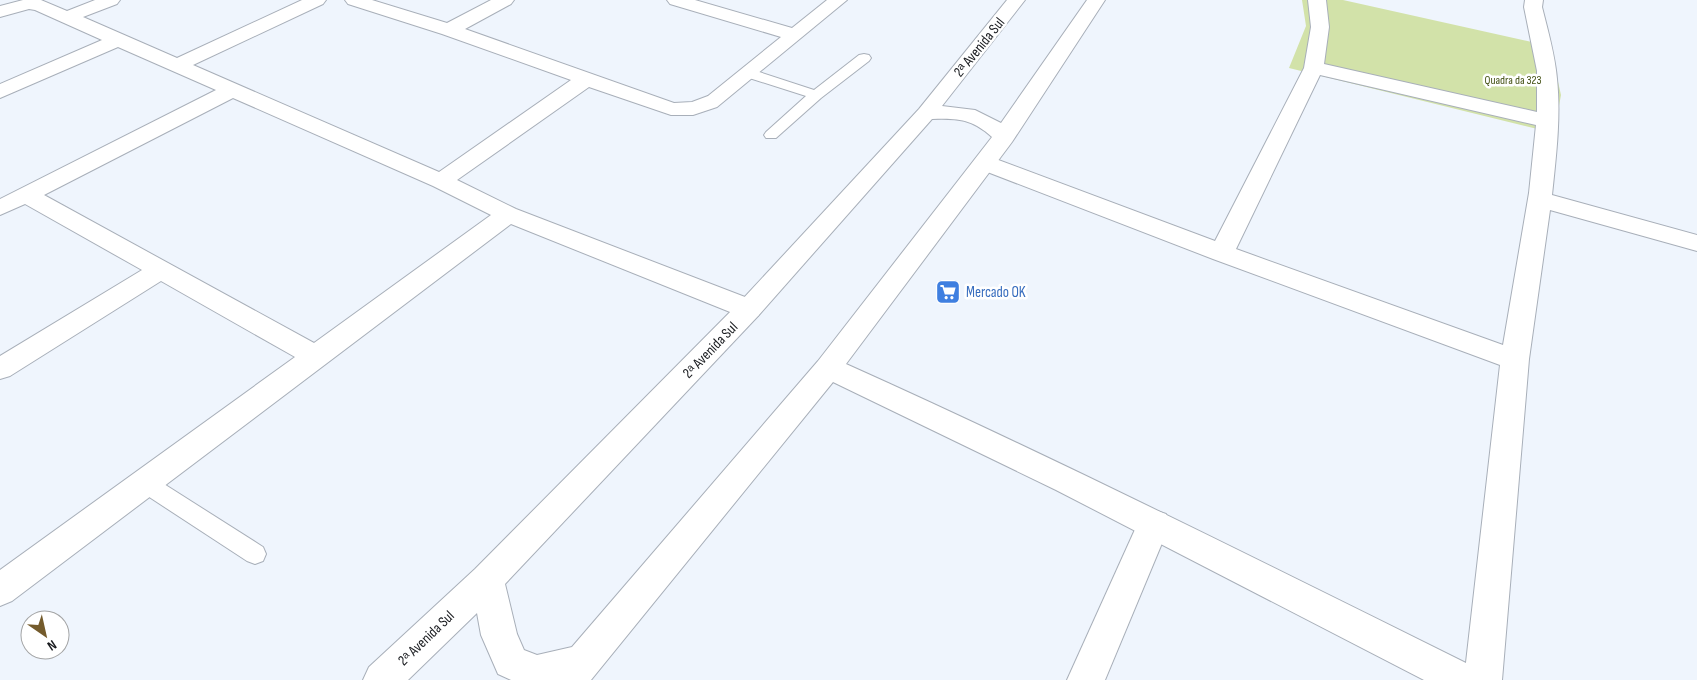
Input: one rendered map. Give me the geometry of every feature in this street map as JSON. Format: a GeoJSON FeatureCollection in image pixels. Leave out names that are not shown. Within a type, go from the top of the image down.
{"type":"FeatureCollection","features":[{"type":"Feature","properties":{"kind":"street"},"geometry":{"type":"LineString","coordinates":[[68,17],[111,0]]}},
{"type":"Feature","properties":{"kind":"street"},"geometry":{"type":"LineString","coordinates":[[178,65],[317,0]]}},
{"type":"Feature","properties":{"kind":"street"},"geometry":{"type":"LineString","coordinates":[[354,0],[449,30],[671,109],[680,110],[692,109],[715,100],[838,0]]}},
{"type":"Feature","properties":{"kind":"street"},"geometry":{"type":"LineString","coordinates":[[449,30],[505,0]]}},
{"type":"Feature","properties":{"kind":"street"},"geometry":{"type":"LineString","coordinates":[[676,0],[794,35]]}},
{"type":"Feature","properties":{"kind":"street","name":"2ᵃ Avenida Sul"},"geometry":{"type":"LineString","coordinates":[[382,680],[487,580],[749,309],[926,113],[1016,0]]}},
{"type":"Feature","properties":{"kind":"street"},"geometry":{"type":"LineString","coordinates":[[487,580],[499,634],[511,662],[537,673],[576,671],[828,368],[985,163],[1096,0]]}},
{"type":"Feature","properties":{"kind":"street"},"geometry":{"type":"LineString","coordinates":[[1222,253],[1314,68],[1320,27],[1317,0]]}},
{"type":"Feature","properties":{"kind":"street"},"geometry":{"type":"LineString","coordinates":[[1483,680],[1515,360],[1539,199],[1547,121],[1546,74],[1533,7],[1534,0]]}},
{"type":"Feature","properties":{"kind":"street"},"geometry":{"type":"LineString","coordinates":[[0,12],[29,4],[39,5],[441,181],[508,214],[749,309]]}},
{"type":"Feature","properties":{"kind":"street"},"geometry":{"type":"LineString","coordinates":[[0,92],[120,39]]}},
{"type":"Feature","properties":{"kind":"street"},"geometry":{"type":"LineString","coordinates":[[1314,68],[1547,121]]}},
{"type":"Feature","properties":{"kind":"street"},"geometry":{"type":"LineString","coordinates":[[441,181],[586,79]]}},
{"type":"Feature","properties":{"kind":"street"},"geometry":{"type":"LineString","coordinates":[[0,208],[232,90]]}},
{"type":"Feature","properties":{"kind":"street"},"geometry":{"type":"LineString","coordinates":[[926,113],[960,112],[977,116],[1004,136]]}},
{"type":"Feature","properties":{"kind":"street"},"geometry":{"type":"LineString","coordinates":[[985,163],[1222,253],[1515,360]]}},
{"type":"Feature","properties":{"kind":"street"},"geometry":{"type":"LineString","coordinates":[[26,194],[316,356]]}},
{"type":"Feature","properties":{"kind":"street"},"geometry":{"type":"LineString","coordinates":[[1539,199],[1697,243]]}},
{"type":"Feature","properties":{"kind":"street"},"geometry":{"type":"LineString","coordinates":[[0,590],[508,214]]}},
{"type":"Feature","properties":{"kind":"street"},"geometry":{"type":"LineString","coordinates":[[0,369],[161,270]]}},
{"type":"Feature","properties":{"kind":"street"},"geometry":{"type":"LineString","coordinates":[[828,368],[902,401],[1154,524],[1461,680]]}},
{"type":"Feature","properties":{"kind":"street"},"geometry":{"type":"LineString","coordinates":[[1086,680],[1154,524]]}},
{"type":"Feature","properties":{"kind":"lane"},"geometry":{"type":"LineString","coordinates":[[771,135],[816,95],[864,58]]}},
{"type":"Feature","properties":{"kind":"lane"},"geometry":{"type":"LineString","coordinates":[[748,73],[816,95]]}},
{"type":"Feature","properties":{"kind":"lane"},"geometry":{"type":"LineString","coordinates":[[145,483],[255,554]]}},
{"type":"Feature","properties":{"kind":"green space","name":"Quadra da 323"},"geometry":{"type":"Polygon","coordinates":[[[1302,0],[1343,0],[1550,46],[1561,95],[1554,133],[1289,68],[1306,26],[1302,0]]]}},
{"type":"Feature","properties":{"kind":"place","name":"Mercado OK"},"geometry":{"type":"Point","coordinates":[948,292]}}]}
